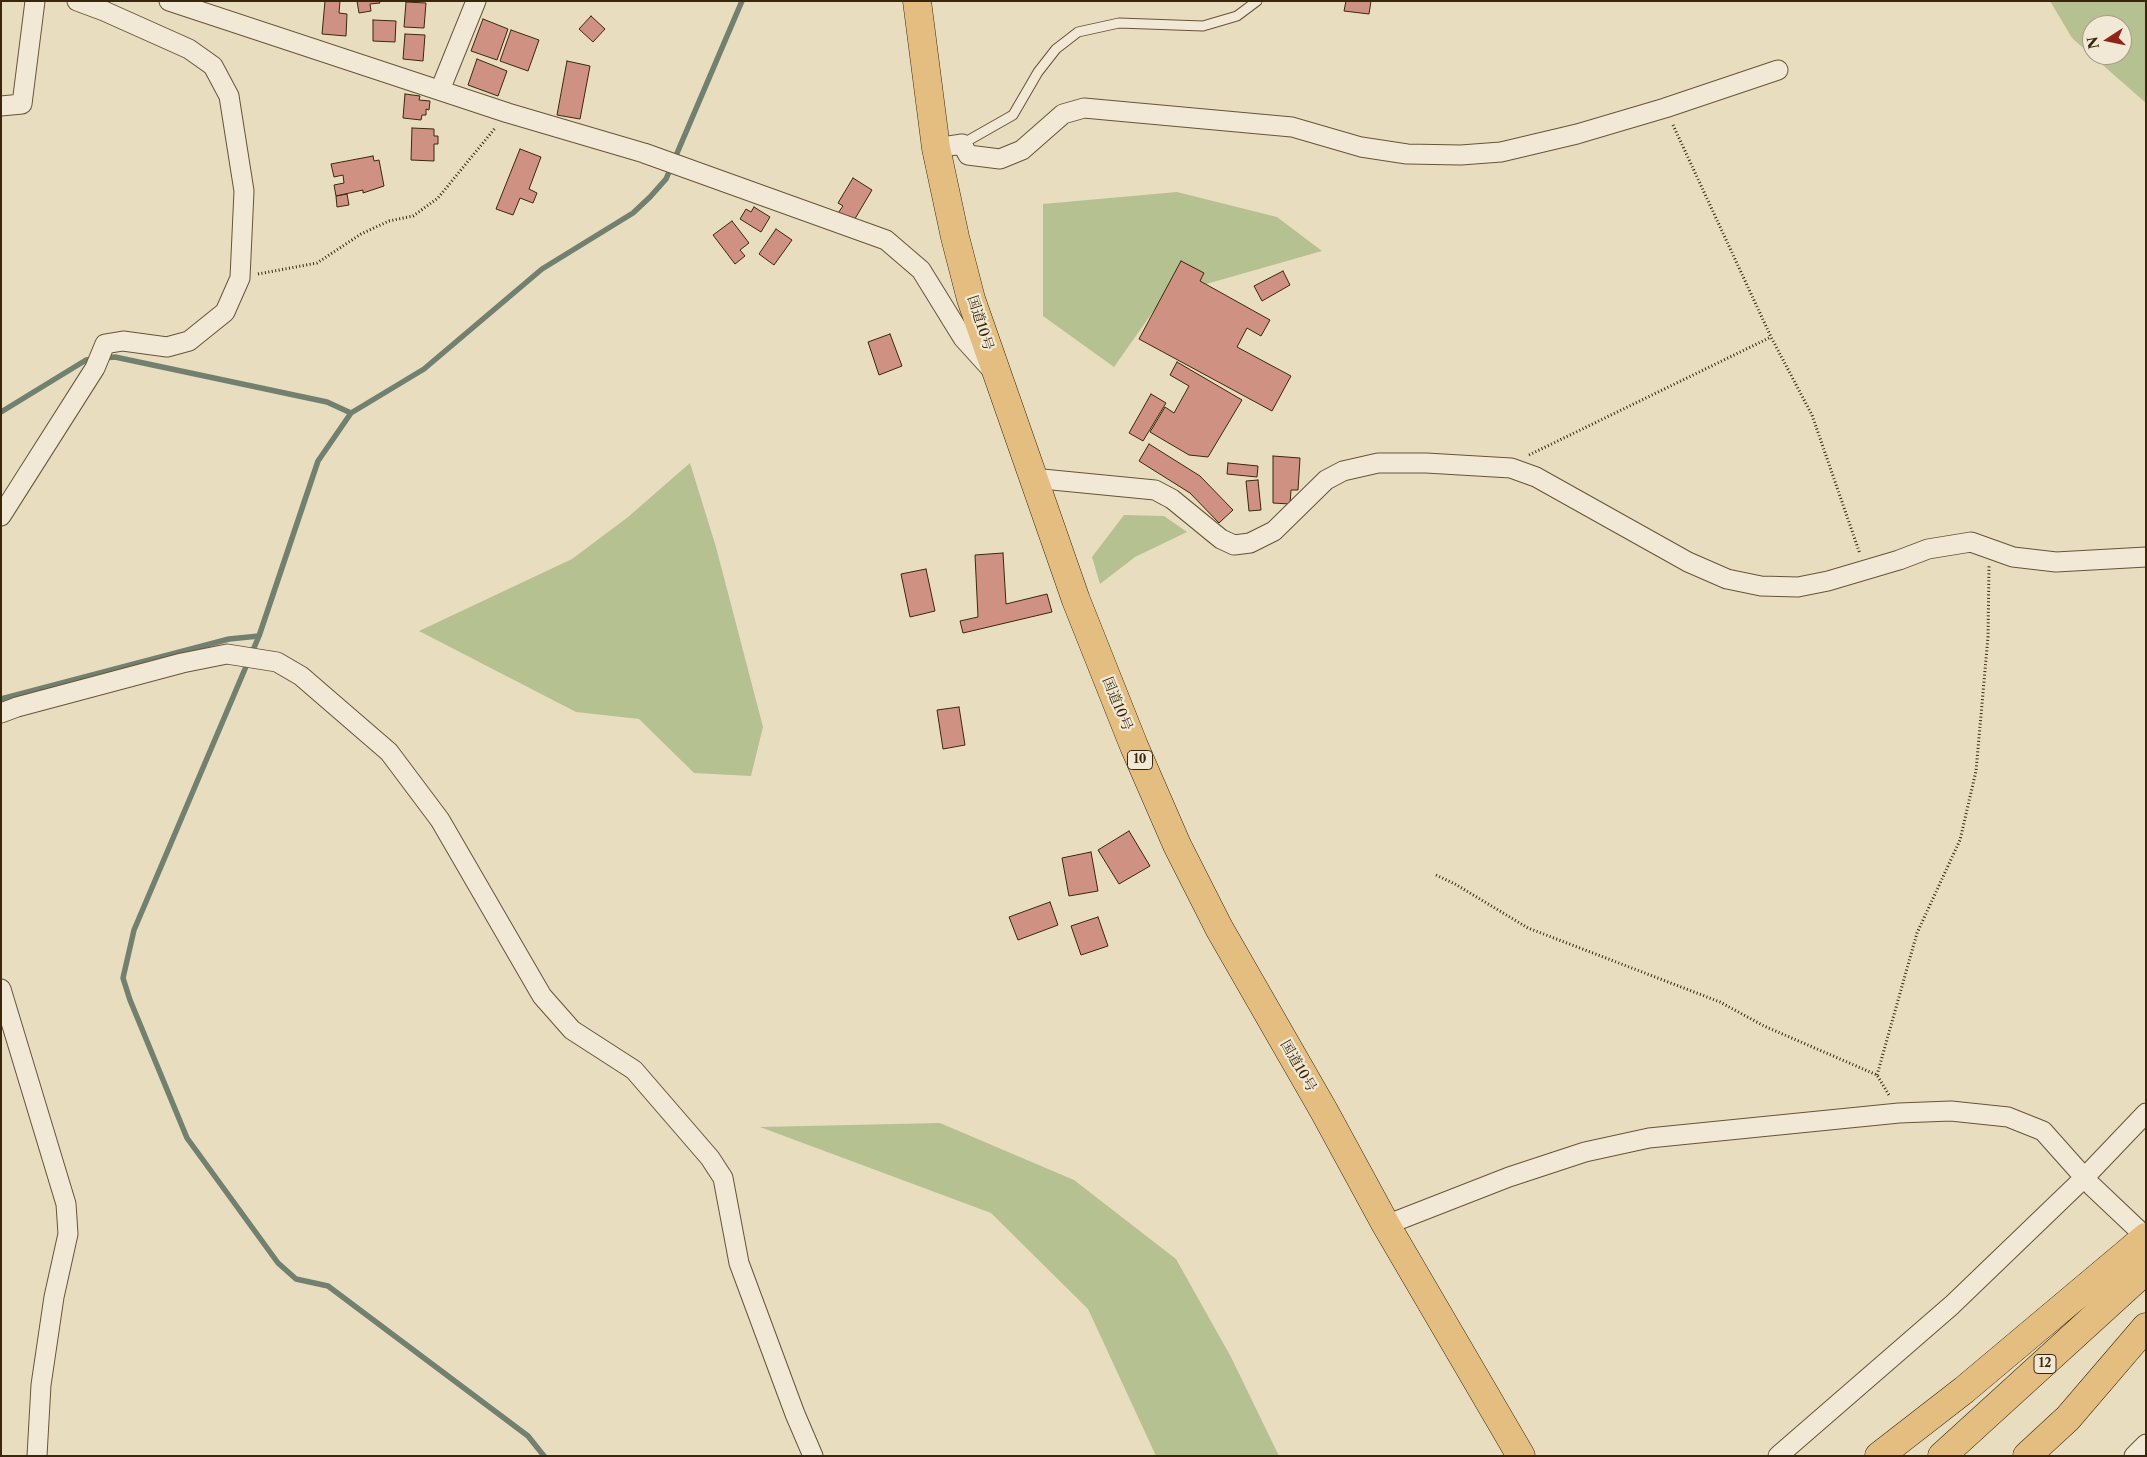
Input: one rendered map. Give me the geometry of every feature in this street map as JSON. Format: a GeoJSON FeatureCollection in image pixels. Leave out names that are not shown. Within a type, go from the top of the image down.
{"type":"FeatureCollection","features":[{"type":"Feature","properties":{"kind":"highway","name":"国道10号"},"geometry":{"type":"LineString","coordinates":[[916,1],[949,146],[955,237],[971,299],[1076,600],[1134,746],[1178,845],[1219,928],[1324,1111],[1386,1225],[1521,1456]]}},
{"type":"Feature","properties":{"kind":"highway"},"geometry":{"type":"LineString","coordinates":[[1879,1456],[1964,1390],[2146,1237]]}},
{"type":"Feature","properties":{"kind":"highway","name":"12"},"geometry":{"type":"LineString","coordinates":[[1942,1456],[2146,1270]]}},
{"type":"Feature","properties":{"kind":"highway"},"geometry":{"type":"LineString","coordinates":[[2027,1456],[2068,1418],[2146,1327]]}},
{"type":"Feature","properties":{"kind":"street"},"geometry":{"type":"LineString","coordinates":[[1,106],[22,104],[35,1]]}},
{"type":"Feature","properties":{"kind":"street"},"geometry":{"type":"LineString","coordinates":[[1,516],[95,368],[105,344],[123,341],[167,347],[189,340],[225,312],[240,278],[244,191],[229,96],[213,66],[189,49],[77,1]]}},
{"type":"Feature","properties":{"kind":"street"},"geometry":{"type":"LineString","coordinates":[[169,1],[508,113],[644,154],[886,240],[921,270],[963,338],[996,374]]}},
{"type":"Feature","properties":{"kind":"street"},"geometry":{"type":"LineString","coordinates":[[440,90],[476,1]]}},
{"type":"Feature","properties":{"kind":"street"},"geometry":{"type":"LineString","coordinates":[[949,146],[968,155],[1000,159],[1022,150],[1063,114],[1084,108],[1292,127],[1361,147],[1407,154],[1461,155],[1501,152],[1577,134],[1665,108],[1778,70]]}},
{"type":"Feature","properties":{"kind":"street"},"geometry":{"type":"LineString","coordinates":[[1032,478],[1155,490],[1172,498],[1221,539],[1234,545],[1250,543],[1274,530],[1326,480],[1343,471],[1378,463],[1426,463],[1511,468],[1536,477],[1688,562],[1727,579],[1761,586],[1798,587],[1865,570],[1928,549],[1971,542],[2013,557],[2056,562],[2146,557]]}},
{"type":"Feature","properties":{"kind":"street"},"geometry":{"type":"LineString","coordinates":[[1,713],[17,707],[182,663],[227,654],[277,662],[301,676],[389,752],[440,820],[542,996],[572,1030],[634,1070],[710,1158],[722,1178],[739,1263],[795,1414],[814,1456]]}},
{"type":"Feature","properties":{"kind":"street"},"geometry":{"type":"LineString","coordinates":[[1,989],[66,1204],[68,1234],[54,1297],[42,1375],[37,1456]]}},
{"type":"Feature","properties":{"kind":"street"},"geometry":{"type":"LineString","coordinates":[[1386,1225],[1519,1174],[1585,1152],[1649,1138],[1899,1113],[1951,1111],[2008,1118],[2043,1131],[2088,1182],[2146,1237]]}},
{"type":"Feature","properties":{"kind":"street"},"geometry":{"type":"LineString","coordinates":[[1778,1456],[1952,1305],[2088,1182],[2146,1114]]}},
{"type":"Feature","properties":{"kind":"street"},"geometry":{"type":"LineString","coordinates":[[2134,1456],[2146,1444]]}},
{"type":"Feature","properties":{"kind":"lane"},"geometry":{"type":"LineString","coordinates":[[949,146],[1013,115],[1038,72],[1056,49],[1078,32],[1119,22],[1203,26],[1237,16],[1257,1]]}},
{"type":"Feature","properties":{"kind":"path"},"geometry":{"type":"LineString","coordinates":[[1665,108],[1771,337],[1812,416],[1865,570]]}},
{"type":"Feature","properties":{"kind":"path"},"geometry":{"type":"LineString","coordinates":[[240,278],[317,263],[362,234],[382,224],[413,216],[438,198],[508,113]]}},
{"type":"Feature","properties":{"kind":"path"},"geometry":{"type":"LineString","coordinates":[[1511,468],[1532,452],[1771,337]]}},
{"type":"Feature","properties":{"kind":"path"},"geometry":{"type":"LineString","coordinates":[[1877,1075],[1917,932],[1960,840],[1976,771],[1988,637],[1989,548]]}},
{"type":"Feature","properties":{"kind":"path"},"geometry":{"type":"LineString","coordinates":[[1436,875],[1455,884],[1528,928],[1720,1002],[1764,1026],[1877,1075],[1899,1113]]}},
{"type":"Feature","properties":{"kind":"green space"},"geometry":{"type":"Polygon","coordinates":[[[2050,1],[2146,1],[2146,103],[2103,65],[2132,65],[2132,15],[2082,15],[2082,47],[2072,38],[2050,1]]]}},
{"type":"Feature","properties":{"kind":"green space"},"geometry":{"type":"Polygon","coordinates":[[[1177,192],[1277,217],[1322,251],[1164,296],[1114,367],[1043,316],[1043,204],[1177,192]]]}},
{"type":"Feature","properties":{"kind":"green space"},"geometry":{"type":"Polygon","coordinates":[[[690,463],[716,547],[763,727],[751,776],[694,773],[639,719],[576,712],[419,631],[572,559],[628,517],[690,463]]]}},
{"type":"Feature","properties":{"kind":"green space"},"geometry":{"type":"Polygon","coordinates":[[[1124,515],[1164,516],[1187,532],[1135,557],[1100,584],[1092,557],[1124,515]]]}},
{"type":"Feature","properties":{"kind":"green space"},"geometry":{"type":"Polygon","coordinates":[[[940,1123],[1074,1180],[1176,1259],[1231,1357],[1279,1456],[1156,1456],[1088,1309],[991,1213],[760,1127],[940,1123]]]}},
{"type":"Feature","properties":{"kind":"building"},"geometry":{"type":"Polygon","coordinates":[[[325,1],[340,1],[339,13],[347,14],[346,36],[322,34],[325,1]]]}},
{"type":"Feature","properties":{"kind":"building"},"geometry":{"type":"Polygon","coordinates":[[[357,1],[379,1],[380,3],[370,4],[371,11],[359,13],[357,1]]]}},
{"type":"Feature","properties":{"kind":"building"},"geometry":{"type":"Polygon","coordinates":[[[1346,1],[1371,1],[1369,14],[1344,11],[1346,1]]]}},
{"type":"Feature","properties":{"kind":"building"},"geometry":{"type":"Polygon","coordinates":[[[406,2],[426,3],[424,28],[404,27],[406,2]]]}},
{"type":"Feature","properties":{"kind":"building"},"geometry":{"type":"Polygon","coordinates":[[[591,16],[605,29],[593,42],[579,29],[591,16]]]}},
{"type":"Feature","properties":{"kind":"building"},"geometry":{"type":"Polygon","coordinates":[[[483,19],[508,29],[497,60],[471,51],[483,19]]]}},
{"type":"Feature","properties":{"kind":"building"},"geometry":{"type":"Polygon","coordinates":[[[373,20],[396,21],[395,42],[373,41],[373,20]]]}},
{"type":"Feature","properties":{"kind":"building"},"geometry":{"type":"Polygon","coordinates":[[[511,30],[539,40],[528,71],[500,61],[511,30]]]}},
{"type":"Feature","properties":{"kind":"building"},"geometry":{"type":"Polygon","coordinates":[[[405,34],[425,35],[423,61],[403,59],[405,34]]]}},
{"type":"Feature","properties":{"kind":"building"},"geometry":{"type":"Polygon","coordinates":[[[477,59],[507,71],[498,96],[468,85],[477,59]]]}},
{"type":"Feature","properties":{"kind":"building"},"geometry":{"type":"Polygon","coordinates":[[[567,61],[590,66],[580,119],[557,115],[567,61]]]}},
{"type":"Feature","properties":{"kind":"building"},"geometry":{"type":"Polygon","coordinates":[[[405,94],[420,96],[419,100],[430,101],[429,110],[426,109],[426,115],[422,115],[421,120],[403,118],[405,94]]]}},
{"type":"Feature","properties":{"kind":"building"},"geometry":{"type":"Polygon","coordinates":[[[412,128],[434,129],[434,136],[438,136],[438,144],[434,144],[434,161],[411,160],[412,128]]]}},
{"type":"Feature","properties":{"kind":"building"},"geometry":{"type":"Polygon","coordinates":[[[520,149],[541,157],[529,189],[537,193],[533,203],[520,198],[513,215],[496,209],[520,149]]]}},
{"type":"Feature","properties":{"kind":"building"},"geometry":{"type":"Polygon","coordinates":[[[373,156],[374,161],[379,160],[384,186],[363,193],[363,190],[336,196],[334,185],[344,183],[343,175],[334,177],[331,164],[373,156]]]}},
{"type":"Feature","properties":{"kind":"building"},"geometry":{"type":"Polygon","coordinates":[[[853,178],[872,190],[853,222],[838,213],[843,206],[838,203],[853,178]]]}},
{"type":"Feature","properties":{"kind":"building"},"geometry":{"type":"Polygon","coordinates":[[[347,194],[349,205],[337,207],[336,196],[347,194]]]}},
{"type":"Feature","properties":{"kind":"building"},"geometry":{"type":"Polygon","coordinates":[[[754,207],[770,217],[761,232],[740,219],[746,209],[751,212],[754,207]]]}},
{"type":"Feature","properties":{"kind":"building"},"geometry":{"type":"Polygon","coordinates":[[[732,221],[749,243],[740,250],[745,256],[735,264],[713,235],[732,221]]]}},
{"type":"Feature","properties":{"kind":"building"},"geometry":{"type":"Polygon","coordinates":[[[776,229],[792,240],[774,265],[759,254],[776,229]]]}},
{"type":"Feature","properties":{"kind":"building"},"geometry":{"type":"Polygon","coordinates":[[[1181,261],[1204,273],[1200,281],[1270,320],[1261,336],[1247,328],[1237,347],[1291,376],[1272,411],[1139,339],[1181,261]]]}},
{"type":"Feature","properties":{"kind":"building"},"geometry":{"type":"Polygon","coordinates":[[[1283,271],[1290,285],[1262,301],[1254,286],[1283,271]]]}},
{"type":"Feature","properties":{"kind":"building"},"geometry":{"type":"Polygon","coordinates":[[[890,334],[902,366],[879,375],[868,342],[890,334]]]}},
{"type":"Feature","properties":{"kind":"building"},"geometry":{"type":"Polygon","coordinates":[[[1177,362],[1242,400],[1208,457],[1189,455],[1150,432],[1165,407],[1174,413],[1189,386],[1170,375],[1177,362]]]}},
{"type":"Feature","properties":{"kind":"building"},"geometry":{"type":"Polygon","coordinates":[[[1151,394],[1166,403],[1143,441],[1129,433],[1151,394]]]}},
{"type":"Feature","properties":{"kind":"building"},"geometry":{"type":"Polygon","coordinates":[[[1149,444],[1200,476],[1233,510],[1219,523],[1190,493],[1139,461],[1149,444]]]}},
{"type":"Feature","properties":{"kind":"building"},"geometry":{"type":"Polygon","coordinates":[[[1273,456],[1300,458],[1298,490],[1291,490],[1290,504],[1273,503],[1273,456]]]}},
{"type":"Feature","properties":{"kind":"building"},"geometry":{"type":"Polygon","coordinates":[[[1228,463],[1258,466],[1257,477],[1227,474],[1228,463]]]}},
{"type":"Feature","properties":{"kind":"building"},"geometry":{"type":"Polygon","coordinates":[[[1258,480],[1261,510],[1249,511],[1246,481],[1258,480]]]}},
{"type":"Feature","properties":{"kind":"building"},"geometry":{"type":"Polygon","coordinates":[[[1003,553],[1006,604],[1047,594],[1052,612],[963,633],[960,621],[978,617],[975,555],[1003,553]]]}},
{"type":"Feature","properties":{"kind":"building"},"geometry":{"type":"Polygon","coordinates":[[[926,569],[935,611],[910,617],[901,574],[926,569]]]}},
{"type":"Feature","properties":{"kind":"building"},"geometry":{"type":"Polygon","coordinates":[[[959,707],[965,745],[943,749],[937,710],[959,707]]]}},
{"type":"Feature","properties":{"kind":"building"},"geometry":{"type":"Polygon","coordinates":[[[1129,831],[1150,866],[1119,884],[1098,850],[1129,831]]]}},
{"type":"Feature","properties":{"kind":"building"},"geometry":{"type":"Polygon","coordinates":[[[1091,852],[1098,891],[1069,896],[1062,858],[1091,852]]]}},
{"type":"Feature","properties":{"kind":"building"},"geometry":{"type":"Polygon","coordinates":[[[1050,902],[1058,925],[1018,940],[1009,917],[1050,902]]]}},
{"type":"Feature","properties":{"kind":"building"},"geometry":{"type":"Polygon","coordinates":[[[1098,917],[1108,946],[1081,955],[1071,926],[1098,917]]]}},
{"type":"Feature","properties":{"kind":"waterway"},"geometry":{"type":"LineString","coordinates":[[544,1456],[528,1436],[328,1286],[296,1279],[278,1263],[187,1138],[130,1000],[123,978],[134,930],[259,636],[318,461],[351,413],[424,369],[542,269],[633,213],[650,197],[666,179],[742,1]]}},
{"type":"Feature","properties":{"kind":"waterway"},"geometry":{"type":"LineString","coordinates":[[103,358],[115,357],[327,402],[351,413]]}},
{"type":"Feature","properties":{"kind":"waterway"},"geometry":{"type":"LineString","coordinates":[[1,412],[86,360],[94,359]]}},
{"type":"Feature","properties":{"kind":"waterway"},"geometry":{"type":"LineString","coordinates":[[1,699],[229,639],[259,636]]}}]}
